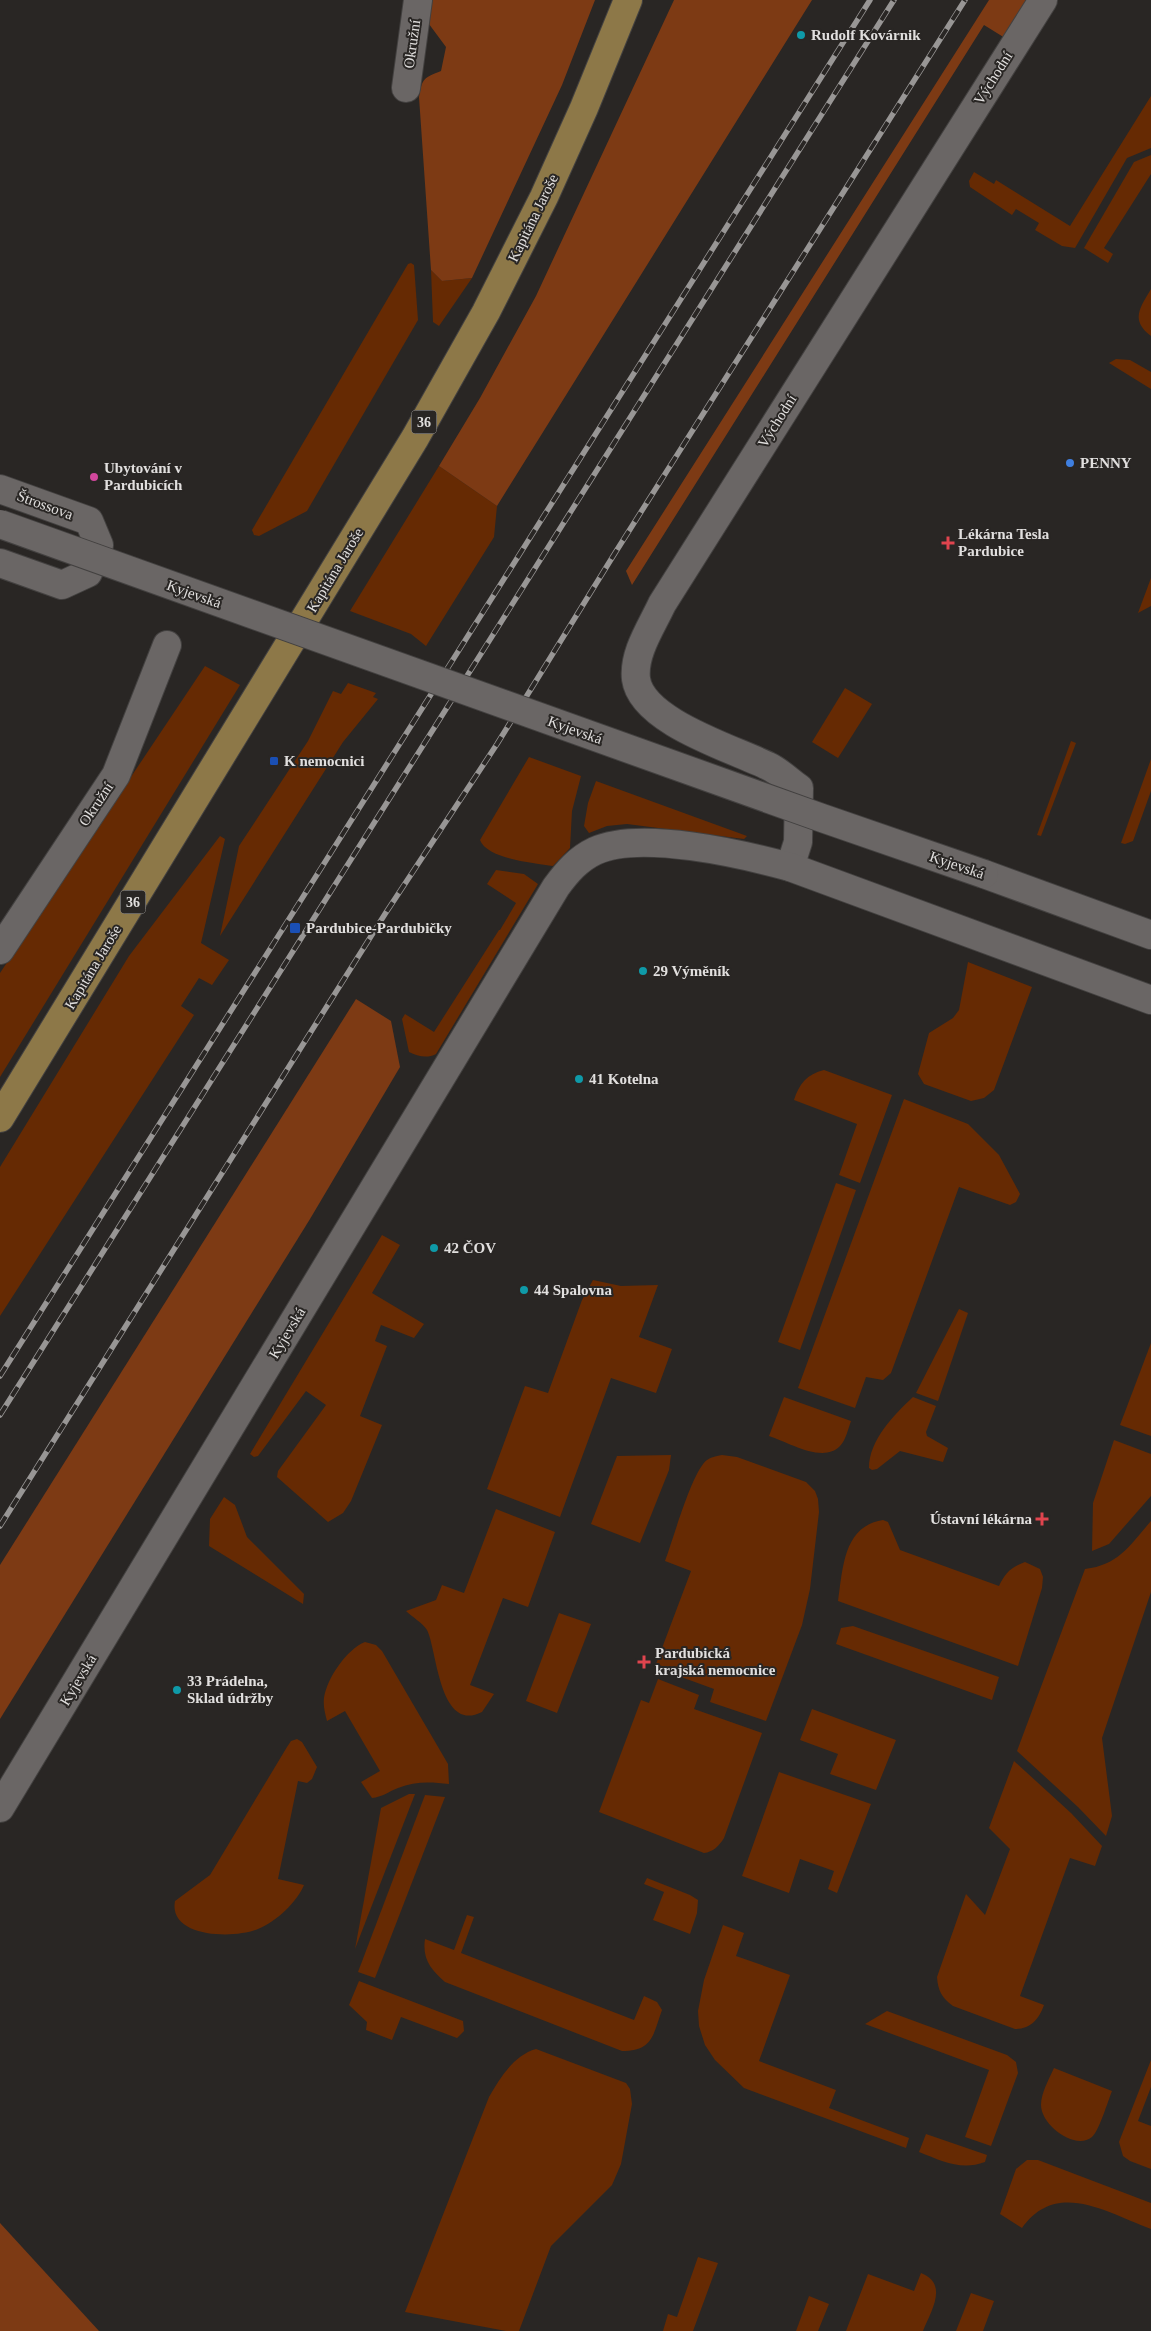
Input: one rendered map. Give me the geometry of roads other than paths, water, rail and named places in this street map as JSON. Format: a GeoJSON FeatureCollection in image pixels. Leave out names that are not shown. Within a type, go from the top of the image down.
{"type":"FeatureCollection","features":[{"type":"Feature","properties":{"kind":"main road","name":"Kapitána Jaroše"},"geometry":{"type":"LineString","coordinates":[[0,1118],[415,438],[482,320],[544,196],[584,108],[628,0]]}},
{"type":"Feature","properties":{"kind":"street","name":"Okružní"},"geometry":{"type":"LineString","coordinates":[[406,88],[418,0]]}},
{"type":"Feature","properties":{"kind":"street","name":"Východní"},"geometry":{"type":"LineString","coordinates":[[790,867],[798,842],[799,788],[771,767],[671,720],[647,701],[636,679],[642,648],[662,604],[1043,0]]}},
{"type":"Feature","properties":{"kind":"street","name":"Štrossova"},"geometry":{"type":"LineString","coordinates":[[0,489],[89,521],[99,545],[88,573],[62,586],[0,564]]}},
{"type":"Feature","properties":{"kind":"street","name":"Kyjevská"},"geometry":{"type":"LineString","coordinates":[[0,524],[1151,935]]}},
{"type":"Feature","properties":{"kind":"street","name":"Okružní"},"geometry":{"type":"LineString","coordinates":[[0,950],[116,774],[167,645]]}},
{"type":"Feature","properties":{"kind":"street","name":"Kyjevská"},"geometry":{"type":"LineString","coordinates":[[0,1808],[556,887],[578,861],[596,850],[610,846],[656,844],[729,852],[790,867]]}},
{"type":"Feature","properties":{"kind":"street"},"geometry":{"type":"LineString","coordinates":[[790,867],[1151,1000]]}},
{"type":"Feature","properties":{"kind":"railway"},"geometry":{"type":"LineString","coordinates":[[0,1376],[870,0]]}},
{"type":"Feature","properties":{"kind":"railway"},"geometry":{"type":"LineString","coordinates":[[0,1415],[894,0]]}},
{"type":"Feature","properties":{"kind":"railway"},"geometry":{"type":"LineString","coordinates":[[0,1526],[385,914],[497,744],[615,553],[965,0]]}},
{"type":"Feature","properties":{"kind":"place","name":"Rudolf Kovárnik"},"geometry":{"type":"Point","coordinates":[801,35]}},
{"type":"Feature","properties":{"kind":"place","name":"PENNY"},"geometry":{"type":"Point","coordinates":[1070,463]}},
{"type":"Feature","properties":{"kind":"place","name":"Ubytování v Pardubicích"},"geometry":{"type":"Point","coordinates":[94,477]}},
{"type":"Feature","properties":{"kind":"place","name":"Lékárna Tesla Pardubice"},"geometry":{"type":"Point","coordinates":[948,543]}},
{"type":"Feature","properties":{"kind":"place","name":"K nemocnici"},"geometry":{"type":"Point","coordinates":[274,761]}},
{"type":"Feature","properties":{"kind":"place","name":"Pardubice-Pardubičky"},"geometry":{"type":"Point","coordinates":[295,928]}},
{"type":"Feature","properties":{"kind":"place","name":"29 Výměník"},"geometry":{"type":"Point","coordinates":[643,971]}},
{"type":"Feature","properties":{"kind":"place","name":"41 Kotelna"},"geometry":{"type":"Point","coordinates":[579,1079]}},
{"type":"Feature","properties":{"kind":"place","name":"42 ČOV"},"geometry":{"type":"Point","coordinates":[434,1248]}},
{"type":"Feature","properties":{"kind":"place","name":"44 Spalovna"},"geometry":{"type":"Point","coordinates":[524,1290]}},
{"type":"Feature","properties":{"kind":"place","name":"Ústavní lékárna"},"geometry":{"type":"Point","coordinates":[1042,1519]}},
{"type":"Feature","properties":{"kind":"place","name":"Pardubická krajská nemocnice"},"geometry":{"type":"Point","coordinates":[644,1662]}},
{"type":"Feature","properties":{"kind":"place","name":"33 Prádelna, Sklad údržby"},"geometry":{"type":"Point","coordinates":[177,1690]}}]}
